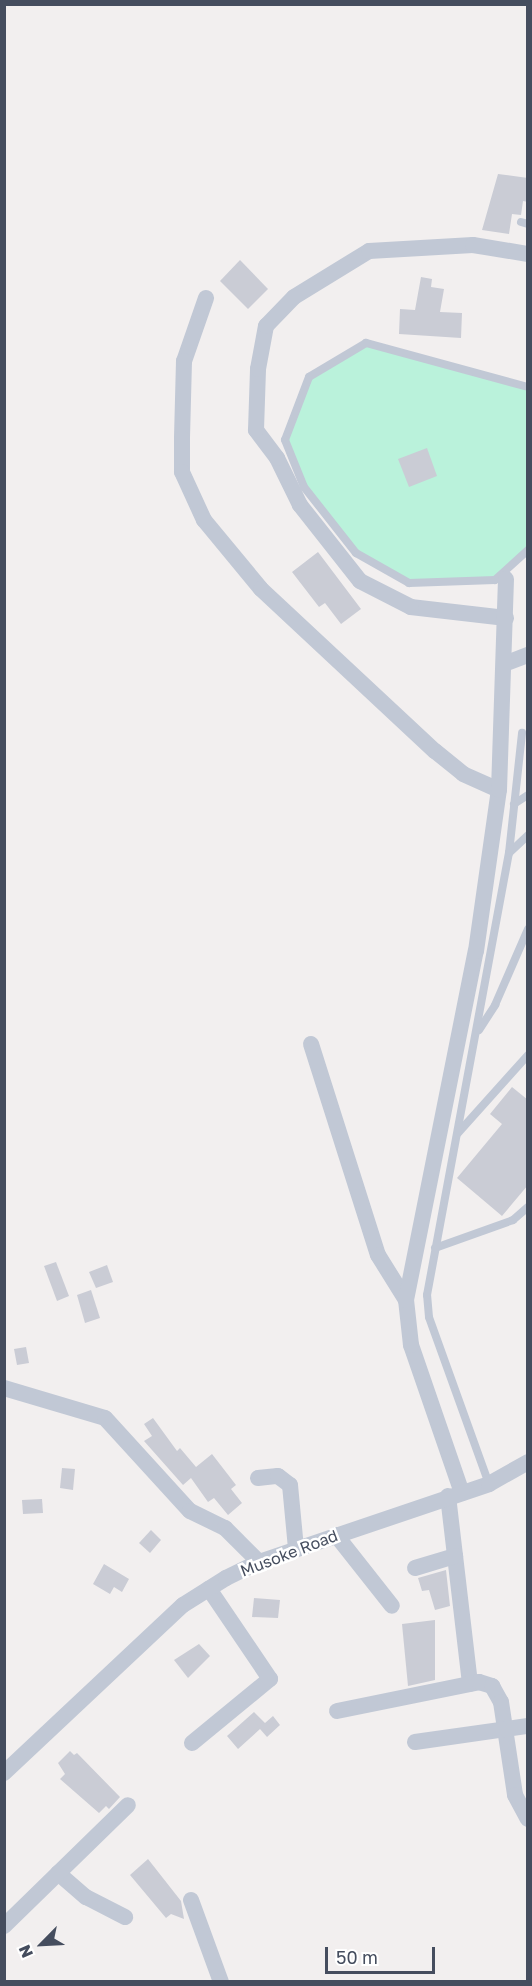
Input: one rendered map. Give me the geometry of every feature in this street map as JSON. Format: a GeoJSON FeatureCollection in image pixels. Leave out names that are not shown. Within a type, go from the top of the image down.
{"type":"FeatureCollection","features":[{"type":"Feature","properties":{"kind":"street"},"geometry":{"type":"LineString","coordinates":[[506,618],[411,607],[360,581],[300,504],[277,458],[256,429],[258,369],[266,326],[294,297],[369,251],[473,245],[528,255]]}},
{"type":"Feature","properties":{"kind":"street"},"geometry":{"type":"LineString","coordinates":[[206,298],[192,327],[184,361],[182,440],[182,472],[204,520],[261,589],[435,752],[463,774],[499,790]]}},
{"type":"Feature","properties":{"kind":"street"},"geometry":{"type":"LineString","coordinates":[[470,1684],[455,1556],[455,1494],[411,1345],[406,1300],[476,951],[499,790],[506,579]]}},
{"type":"Feature","properties":{"kind":"street"},"geometry":{"type":"LineString","coordinates":[[504,664],[528,655]]}},
{"type":"Feature","properties":{"kind":"street"},"geometry":{"type":"LineString","coordinates":[[311,1044],[380,1262],[406,1300]]}},
{"type":"Feature","properties":{"kind":"street"},"geometry":{"type":"LineString","coordinates":[[4,1388],[105,1419],[190,1511],[225,1528],[259,1562]]}},
{"type":"Feature","properties":{"kind":"street","name":"Musoke Road"},"geometry":{"type":"LineString","coordinates":[[7,1766],[183,1605],[209,1589],[259,1562],[489,1484],[528,1462]]}},
{"type":"Feature","properties":{"kind":"street"},"geometry":{"type":"LineString","coordinates":[[258,1478],[278,1476],[291,1485],[296,1548]]}},
{"type":"Feature","properties":{"kind":"street"},"geometry":{"type":"LineString","coordinates":[[336,1535],[392,1606]]}},
{"type":"Feature","properties":{"kind":"street"},"geometry":{"type":"LineString","coordinates":[[415,1568],[455,1556]]}},
{"type":"Feature","properties":{"kind":"street"},"geometry":{"type":"LineString","coordinates":[[192,1743],[270,1679],[209,1589]]}},
{"type":"Feature","properties":{"kind":"street"},"geometry":{"type":"LineString","coordinates":[[337,1711],[479,1682],[496,1690],[515,1795],[528,1819]]}},
{"type":"Feature","properties":{"kind":"street"},"geometry":{"type":"LineString","coordinates":[[415,1742],[528,1726]]}},
{"type":"Feature","properties":{"kind":"street"},"geometry":{"type":"LineString","coordinates":[[4,1926],[129,1805]]}},
{"type":"Feature","properties":{"kind":"street"},"geometry":{"type":"LineString","coordinates":[[58,1873],[86,1898],[125,1917]]}},
{"type":"Feature","properties":{"kind":"street"},"geometry":{"type":"LineString","coordinates":[[191,1900],[221,1982]]}},
{"type":"Feature","properties":{"kind":"lane"},"geometry":{"type":"LineString","coordinates":[[528,387],[366,343],[309,377],[285,440],[304,487],[356,553],[409,583],[495,580],[528,550]]}},
{"type":"Feature","properties":{"kind":"lane"},"geometry":{"type":"LineString","coordinates":[[489,1484],[429,1317],[428,1295],[509,853],[522,733]]}},
{"type":"Feature","properties":{"kind":"lane"},"geometry":{"type":"LineString","coordinates":[[514,804],[528,795]]}},
{"type":"Feature","properties":{"kind":"lane"},"geometry":{"type":"LineString","coordinates":[[509,853],[528,835]]}},
{"type":"Feature","properties":{"kind":"lane"},"geometry":{"type":"LineString","coordinates":[[475,1036],[495,1005],[528,929]]}},
{"type":"Feature","properties":{"kind":"lane"},"geometry":{"type":"LineString","coordinates":[[457,1134],[528,1054]]}},
{"type":"Feature","properties":{"kind":"lane"},"geometry":{"type":"LineString","coordinates":[[435,1248],[513,1220],[528,1206]]}},
{"type":"Feature","properties":{"kind":"green space"},"geometry":{"type":"Polygon","coordinates":[[[366,343],[527,387],[527,550],[495,580],[409,583],[356,553],[304,487],[285,440],[309,377],[366,343]]]}},
{"type":"Feature","properties":{"kind":"building"},"geometry":{"type":"Polygon","coordinates":[[[498,174],[528,178],[528,202],[523,201],[521,215],[512,214],[509,234],[482,230],[498,174]]]}},
{"type":"Feature","properties":{"kind":"building"},"geometry":{"type":"Polygon","coordinates":[[[240,260],[268,289],[248,309],[220,281],[240,260]]]}},
{"type":"Feature","properties":{"kind":"building"},"geometry":{"type":"Polygon","coordinates":[[[421,277],[432,279],[431,287],[444,289],[440,312],[462,313],[461,338],[399,334],[400,309],[415,310],[421,277]]]}},
{"type":"Feature","properties":{"kind":"building"},"geometry":{"type":"Polygon","coordinates":[[[427,448],[437,476],[409,487],[398,459],[427,448]]]}},
{"type":"Feature","properties":{"kind":"building"},"geometry":{"type":"Polygon","coordinates":[[[318,552],[361,609],[341,624],[325,603],[319,607],[292,572],[318,552]]]}},
{"type":"Feature","properties":{"kind":"building"},"geometry":{"type":"Polygon","coordinates":[[[512,1087],[528,1100],[528,1185],[502,1216],[457,1178],[502,1124],[490,1114],[512,1087]]]}},
{"type":"Feature","properties":{"kind":"building"},"geometry":{"type":"Polygon","coordinates":[[[56,1262],[69,1296],[57,1301],[44,1266],[56,1262]]]}},
{"type":"Feature","properties":{"kind":"building"},"geometry":{"type":"Polygon","coordinates":[[[107,1265],[113,1282],[96,1288],[89,1272],[107,1265]]]}},
{"type":"Feature","properties":{"kind":"building"},"geometry":{"type":"Polygon","coordinates":[[[91,1290],[100,1318],[85,1323],[77,1295],[91,1290]]]}},
{"type":"Feature","properties":{"kind":"building"},"geometry":{"type":"Polygon","coordinates":[[[26,1347],[29,1363],[17,1365],[14,1349],[26,1347]]]}},
{"type":"Feature","properties":{"kind":"building"},"geometry":{"type":"Polygon","coordinates":[[[153,1418],[177,1451],[180,1448],[196,1467],[212,1454],[236,1485],[231,1489],[242,1503],[228,1515],[214,1498],[208,1502],[191,1478],[183,1485],[144,1441],[152,1436],[144,1424],[153,1418]]]}},
{"type":"Feature","properties":{"kind":"building"},"geometry":{"type":"Polygon","coordinates":[[[62,1468],[75,1469],[73,1490],[60,1488],[62,1468]]]}},
{"type":"Feature","properties":{"kind":"building"},"geometry":{"type":"Polygon","coordinates":[[[42,1499],[43,1513],[23,1514],[22,1500],[42,1499]]]}},
{"type":"Feature","properties":{"kind":"building"},"geometry":{"type":"Polygon","coordinates":[[[151,1530],[161,1540],[150,1553],[139,1543],[151,1530]]]}},
{"type":"Feature","properties":{"kind":"building"},"geometry":{"type":"Polygon","coordinates":[[[104,1564],[129,1579],[122,1592],[114,1587],[110,1594],[93,1584],[104,1564]]]}},
{"type":"Feature","properties":{"kind":"building"},"geometry":{"type":"Polygon","coordinates":[[[446,1570],[450,1606],[435,1610],[429,1590],[422,1591],[418,1578],[446,1570]]]}},
{"type":"Feature","properties":{"kind":"building"},"geometry":{"type":"Polygon","coordinates":[[[254,1598],[280,1600],[278,1618],[252,1617],[254,1598]]]}},
{"type":"Feature","properties":{"kind":"building"},"geometry":{"type":"Polygon","coordinates":[[[435,1620],[435,1680],[408,1686],[402,1624],[435,1620]]]}},
{"type":"Feature","properties":{"kind":"building"},"geometry":{"type":"Polygon","coordinates":[[[199,1644],[210,1656],[188,1678],[174,1660],[199,1644]]]}},
{"type":"Feature","properties":{"kind":"building"},"geometry":{"type":"Polygon","coordinates":[[[254,1712],[265,1723],[273,1716],[280,1725],[267,1737],[260,1729],[238,1749],[227,1736],[254,1712]]]}},
{"type":"Feature","properties":{"kind":"building"},"geometry":{"type":"Polygon","coordinates":[[[70,1751],[74,1755],[77,1753],[120,1797],[109,1809],[106,1806],[99,1813],[60,1779],[65,1774],[58,1763],[70,1751]]]}},
{"type":"Feature","properties":{"kind":"building"},"geometry":{"type":"Polygon","coordinates":[[[148,1859],[181,1901],[184,1919],[171,1914],[166,1918],[130,1875],[148,1859]]]}}]}
